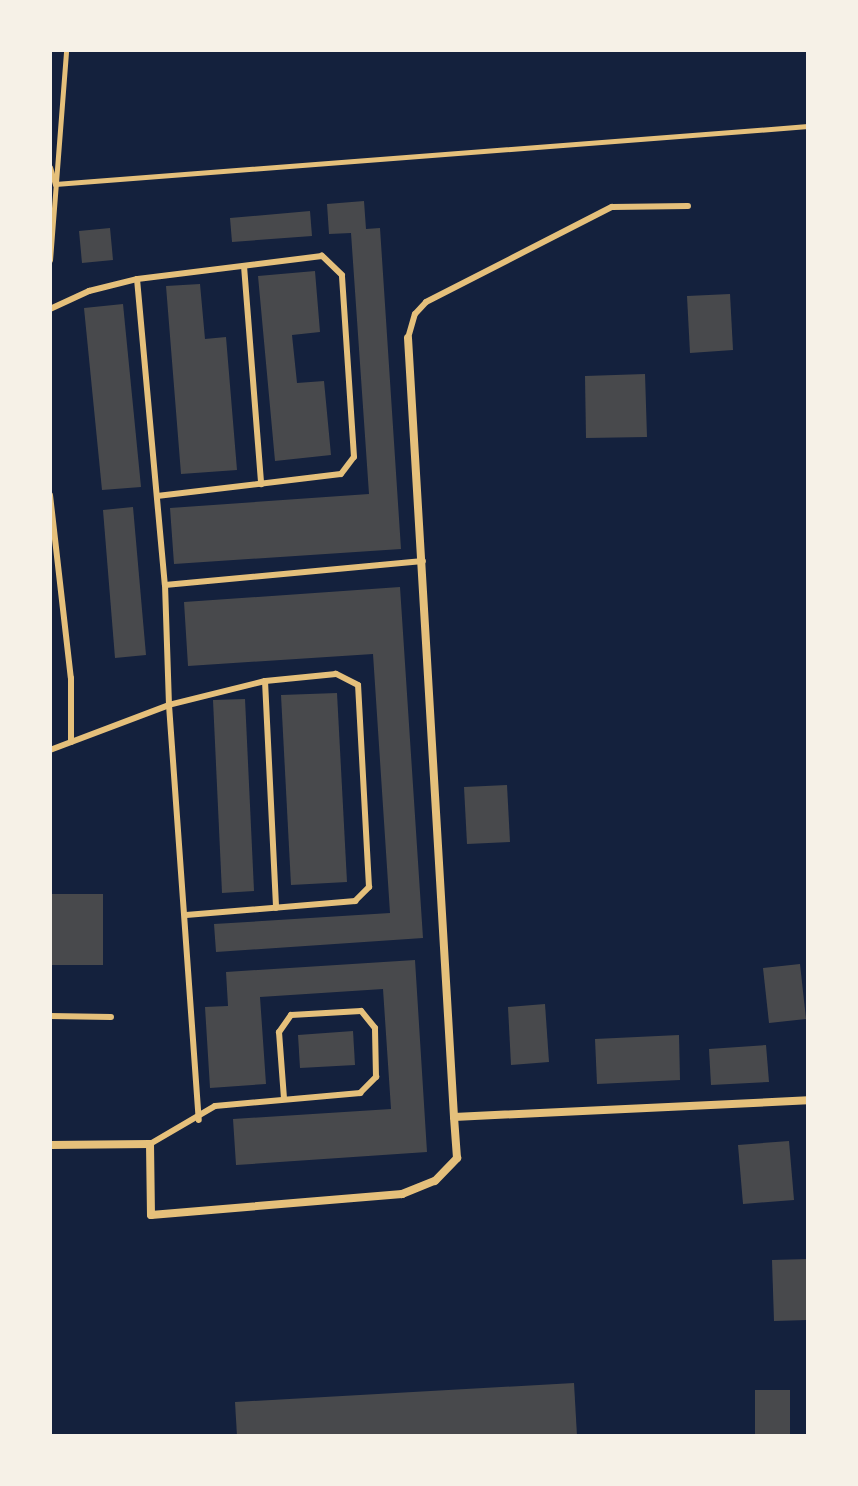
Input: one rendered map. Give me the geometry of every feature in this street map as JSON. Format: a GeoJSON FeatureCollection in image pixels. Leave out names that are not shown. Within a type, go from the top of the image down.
{"type":"FeatureCollection","features":[{"type":"Feature","properties":{"kind":"street"},"geometry":{"type":"LineString","coordinates":[[50,1145],[150,1144],[151,1215],[386,1195],[435,1181],[457,1158],[408,338]]}},
{"type":"Feature","properties":{"kind":"street"},"geometry":{"type":"LineString","coordinates":[[454,1117],[808,1100]]}},
{"type":"Feature","properties":{"kind":"lane"},"geometry":{"type":"LineString","coordinates":[[408,338],[415,314],[426,302],[612,207],[688,206]]}},
{"type":"Feature","properties":{"kind":"lane"},"geometry":{"type":"LineString","coordinates":[[50,309],[89,291],[137,279],[322,256],[342,275],[354,457],[341,474],[157,496]]}},
{"type":"Feature","properties":{"kind":"lane"},"geometry":{"type":"LineString","coordinates":[[244,266],[261,484]]}},
{"type":"Feature","properties":{"kind":"lane"},"geometry":{"type":"LineString","coordinates":[[137,279],[165,585],[169,705],[199,1120]]}},
{"type":"Feature","properties":{"kind":"lane"},"geometry":{"type":"LineString","coordinates":[[50,495],[71,678],[71,742]]}},
{"type":"Feature","properties":{"kind":"lane"},"geometry":{"type":"LineString","coordinates":[[165,585],[423,561]]}},
{"type":"Feature","properties":{"kind":"lane"},"geometry":{"type":"LineString","coordinates":[[50,750],[169,705],[265,681],[336,674],[358,685],[369,887],[355,901],[186,915]]}},
{"type":"Feature","properties":{"kind":"lane"},"geometry":{"type":"LineString","coordinates":[[265,681],[276,908]]}},
{"type":"Feature","properties":{"kind":"lane"},"geometry":{"type":"LineString","coordinates":[[150,1144],[199,1120],[215,1106],[360,1093],[376,1077],[375,1028],[361,1011],[291,1015],[279,1032],[284,1099]]}},
{"type":"Feature","properties":{"kind":"lane"},"geometry":{"type":"LineString","coordinates":[[50,1016],[111,1017]]}},
{"type":"Feature","properties":{"kind":"path"},"geometry":{"type":"LineString","coordinates":[[50,260],[66,50]]}},
{"type":"Feature","properties":{"kind":"path"},"geometry":{"type":"LineString","coordinates":[[55,184],[808,126]]}},
{"type":"Feature","properties":{"kind":"path"},"geometry":{"type":"LineString","coordinates":[[50,167],[55,184]]}},
{"type":"Feature","properties":{"kind":"building"},"geometry":{"type":"Polygon","coordinates":[[[364,201],[366,229],[380,228],[401,549],[174,564],[170,508],[369,494],[351,233],[329,234],[327,204],[364,201]]]}},
{"type":"Feature","properties":{"kind":"building"},"geometry":{"type":"Polygon","coordinates":[[[310,211],[312,236],[232,242],[230,218],[310,211]]]}},
{"type":"Feature","properties":{"kind":"building"},"geometry":{"type":"Polygon","coordinates":[[[110,228],[113,260],[82,263],[79,231],[110,228]]]}},
{"type":"Feature","properties":{"kind":"building"},"geometry":{"type":"Polygon","coordinates":[[[315,271],[320,332],[292,335],[297,383],[324,381],[331,455],[275,461],[258,276],[315,271]]]}},
{"type":"Feature","properties":{"kind":"building"},"geometry":{"type":"Polygon","coordinates":[[[200,284],[205,339],[226,337],[237,470],[181,474],[166,286],[200,284]]]}},
{"type":"Feature","properties":{"kind":"building"},"geometry":{"type":"Polygon","coordinates":[[[730,294],[733,350],[690,353],[687,296],[730,294]]]}},
{"type":"Feature","properties":{"kind":"building"},"geometry":{"type":"Polygon","coordinates":[[[123,304],[141,487],[102,490],[84,308],[123,304]]]}},
{"type":"Feature","properties":{"kind":"building"},"geometry":{"type":"Polygon","coordinates":[[[645,374],[647,437],[586,438],[585,376],[645,374]]]}},
{"type":"Feature","properties":{"kind":"building"},"geometry":{"type":"Polygon","coordinates":[[[133,507],[146,655],[115,658],[103,510],[133,507]]]}},
{"type":"Feature","properties":{"kind":"building"},"geometry":{"type":"Polygon","coordinates":[[[400,587],[423,938],[216,952],[214,924],[390,913],[373,654],[188,666],[184,602],[400,587]]]}},
{"type":"Feature","properties":{"kind":"building"},"geometry":{"type":"Polygon","coordinates":[[[337,693],[347,882],[291,885],[281,695],[337,693]]]}},
{"type":"Feature","properties":{"kind":"building"},"geometry":{"type":"Polygon","coordinates":[[[245,699],[254,891],[222,893],[213,700],[245,699]]]}},
{"type":"Feature","properties":{"kind":"building"},"geometry":{"type":"Polygon","coordinates":[[[507,785],[510,842],[467,844],[464,787],[507,785]]]}},
{"type":"Feature","properties":{"kind":"building"},"geometry":{"type":"Polygon","coordinates":[[[50,894],[103,894],[103,965],[50,965],[50,894]]]}},
{"type":"Feature","properties":{"kind":"building"},"geometry":{"type":"Polygon","coordinates":[[[415,960],[427,1152],[236,1165],[233,1119],[391,1109],[383,989],[260,997],[266,1084],[210,1088],[205,1007],[228,1006],[226,972],[415,960]]]}},
{"type":"Feature","properties":{"kind":"building"},"geometry":{"type":"Polygon","coordinates":[[[800,964],[806,1019],[769,1023],[763,968],[800,964]]]}},
{"type":"Feature","properties":{"kind":"building"},"geometry":{"type":"Polygon","coordinates":[[[545,1004],[549,1062],[511,1065],[508,1007],[545,1004]]]}},
{"type":"Feature","properties":{"kind":"building"},"geometry":{"type":"Polygon","coordinates":[[[353,1031],[355,1065],[300,1068],[298,1035],[353,1031]]]}},
{"type":"Feature","properties":{"kind":"building"},"geometry":{"type":"Polygon","coordinates":[[[679,1035],[680,1080],[597,1084],[595,1039],[679,1035]]]}},
{"type":"Feature","properties":{"kind":"building"},"geometry":{"type":"Polygon","coordinates":[[[766,1045],[769,1082],[711,1085],[709,1049],[766,1045]]]}},
{"type":"Feature","properties":{"kind":"building"},"geometry":{"type":"Polygon","coordinates":[[[789,1141],[794,1200],[743,1204],[738,1145],[789,1141]]]}},
{"type":"Feature","properties":{"kind":"building"},"geometry":{"type":"Polygon","coordinates":[[[808,1259],[808,1320],[774,1321],[772,1260],[808,1259]]]}},
{"type":"Feature","properties":{"kind":"building"},"geometry":{"type":"Polygon","coordinates":[[[574,1383],[577,1436],[237,1436],[235,1402],[574,1383]]]}},
{"type":"Feature","properties":{"kind":"building"},"geometry":{"type":"Polygon","coordinates":[[[755,1390],[790,1390],[790,1436],[755,1436],[755,1390]]]}}]}
